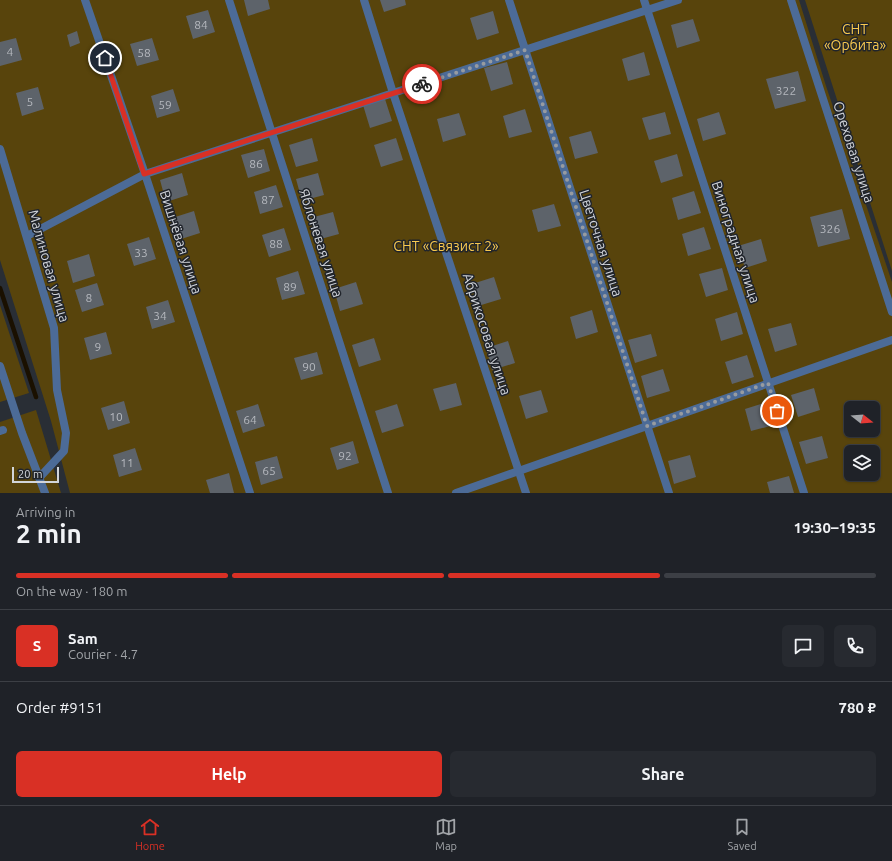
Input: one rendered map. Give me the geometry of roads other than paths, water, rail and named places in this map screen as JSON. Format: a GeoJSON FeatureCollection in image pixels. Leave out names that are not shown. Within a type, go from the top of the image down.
{"type":"FeatureCollection","features":[{"type":"Feature","properties":{"kind":"street","name":"Вишнёвая улица"},"geometry":{"type":"LineString","coordinates":[[85,0],[250,493]]}},
{"type":"Feature","properties":{"kind":"street","name":"Яблоневая улица"},"geometry":{"type":"LineString","coordinates":[[229,0],[388,493]]}},
{"type":"Feature","properties":{"kind":"street","name":"Абрикосовая улица"},"geometry":{"type":"LineString","coordinates":[[364,0],[393,93],[526,493]]}},
{"type":"Feature","properties":{"kind":"street","name":"Цветочная улица"},"geometry":{"type":"LineString","coordinates":[[509,0],[669,493]]}},
{"type":"Feature","properties":{"kind":"street","name":"Виноградная улица"},"geometry":{"type":"LineString","coordinates":[[644,0],[804,493]]}},
{"type":"Feature","properties":{"kind":"street"},"geometry":{"type":"LineString","coordinates":[[27,236],[144,174],[678,0]]}},
{"type":"Feature","properties":{"kind":"street","name":"Ореховая улица"},"geometry":{"type":"LineString","coordinates":[[791,0],[892,312]]}},
{"type":"Feature","properties":{"kind":"street","name":"Малиновая улица"},"geometry":{"type":"LineString","coordinates":[[0,149],[54,328],[57,390],[66,433],[64,451],[39,478]]}},
{"type":"Feature","properties":{"kind":"street"},"geometry":{"type":"LineString","coordinates":[[456,493],[892,340]]}},
{"type":"Feature","properties":{"kind":"street"},"geometry":{"type":"LineString","coordinates":[[0,366],[22,433],[45,493]]}},
{"type":"Feature","properties":{"kind":"waterway"},"geometry":{"type":"LineString","coordinates":[[0,288],[36,397]]}},
{"type":"Feature","properties":{"kind":"park label","name":"СНТ «Орбита»"},"geometry":{"type":"Point","coordinates":[855,38]}},
{"type":"Feature","properties":{"kind":"park label","name":"СНТ «Связист 2»"},"geometry":{"type":"Point","coordinates":[446,246]}}]}
